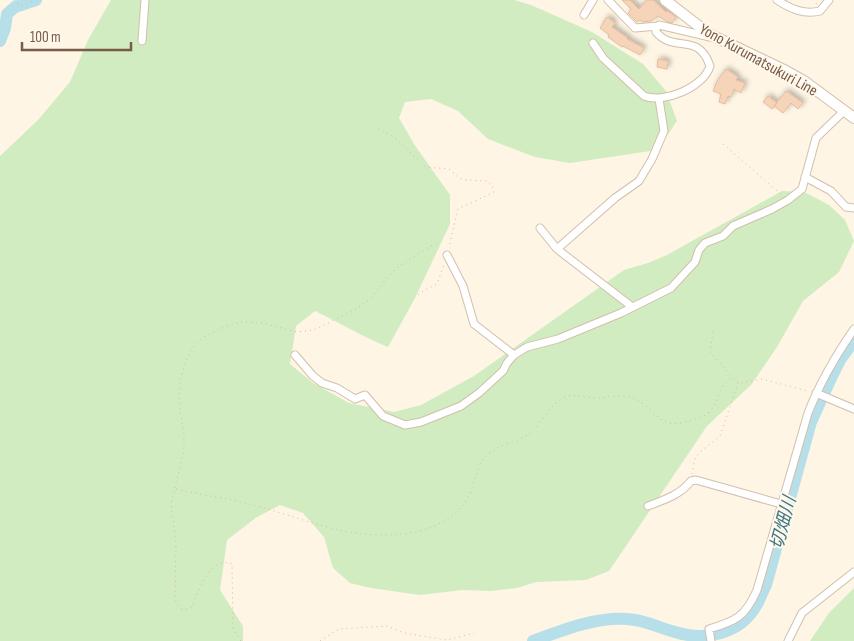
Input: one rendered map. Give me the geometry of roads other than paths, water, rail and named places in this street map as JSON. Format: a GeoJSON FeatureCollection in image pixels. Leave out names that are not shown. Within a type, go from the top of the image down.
{"type":"FeatureCollection","features":[{"type":"Feature","properties":{"kind":"main road","name":"Yono Kurumatsukuri Line"},"geometry":{"type":"LineString","coordinates":[[665,0],[709,34],[804,81],[854,118]]}},
{"type":"Feature","properties":{"kind":"street"},"geometry":{"type":"LineString","coordinates":[[142,41],[145,0]]}},
{"type":"Feature","properties":{"kind":"street"},"geometry":{"type":"LineString","coordinates":[[584,15],[593,0]]}},
{"type":"Feature","properties":{"kind":"street"},"geometry":{"type":"LineString","coordinates":[[608,0],[635,28],[659,25],[716,38]]}},
{"type":"Feature","properties":{"kind":"street"},"geometry":{"type":"LineString","coordinates":[[777,0],[802,12],[810,12],[820,11],[829,0]]}},
{"type":"Feature","properties":{"kind":"street"},"geometry":{"type":"LineString","coordinates":[[593,43],[603,58],[644,96],[658,99],[674,96],[696,84],[710,66],[700,48],[691,44],[665,41],[656,32],[658,26]]}},
{"type":"Feature","properties":{"kind":"street"},"geometry":{"type":"LineString","coordinates":[[557,249],[615,198],[639,181],[652,159],[664,131],[658,99]]}},
{"type":"Feature","properties":{"kind":"street"},"geometry":{"type":"LineString","coordinates":[[296,356],[313,376],[322,383],[337,388],[355,399],[365,395],[382,416],[404,425],[421,422],[461,406],[480,393],[503,371],[514,355],[527,348],[558,339],[621,313],[671,288],[695,262],[705,243],[723,236],[732,226],[788,200],[802,189],[816,138],[844,111]]}},
{"type":"Feature","properties":{"kind":"street"},"geometry":{"type":"LineString","coordinates":[[805,177],[831,191],[846,207],[854,208]]}},
{"type":"Feature","properties":{"kind":"street"},"geometry":{"type":"LineString","coordinates":[[540,228],[557,249],[632,306]]}},
{"type":"Feature","properties":{"kind":"street"},"geometry":{"type":"LineString","coordinates":[[448,255],[463,286],[474,324],[514,355]]}},
{"type":"Feature","properties":{"kind":"street"},"geometry":{"type":"LineString","coordinates":[[711,641],[709,629],[732,622],[751,603],[757,590],[808,413],[816,392],[854,328]]}},
{"type":"Feature","properties":{"kind":"street"},"geometry":{"type":"LineString","coordinates":[[816,392],[854,409]]}},
{"type":"Feature","properties":{"kind":"street"},"geometry":{"type":"LineString","coordinates":[[648,506],[684,490],[690,481],[696,480],[781,504]]}},
{"type":"Feature","properties":{"kind":"street"},"geometry":{"type":"LineString","coordinates":[[788,641],[802,613],[854,572]]}},
{"type":"Feature","properties":{"kind":"waterway"},"geometry":{"type":"LineString","coordinates":[[0,41],[5,28],[7,14],[15,7],[36,0]]}},
{"type":"Feature","properties":{"kind":"waterway","name":"切畑川"},"geometry":{"type":"LineString","coordinates":[[533,641],[579,625],[615,619],[640,621],[686,635],[709,635],[731,629],[749,616],[766,585],[811,422],[840,360],[854,341]]}}]}
